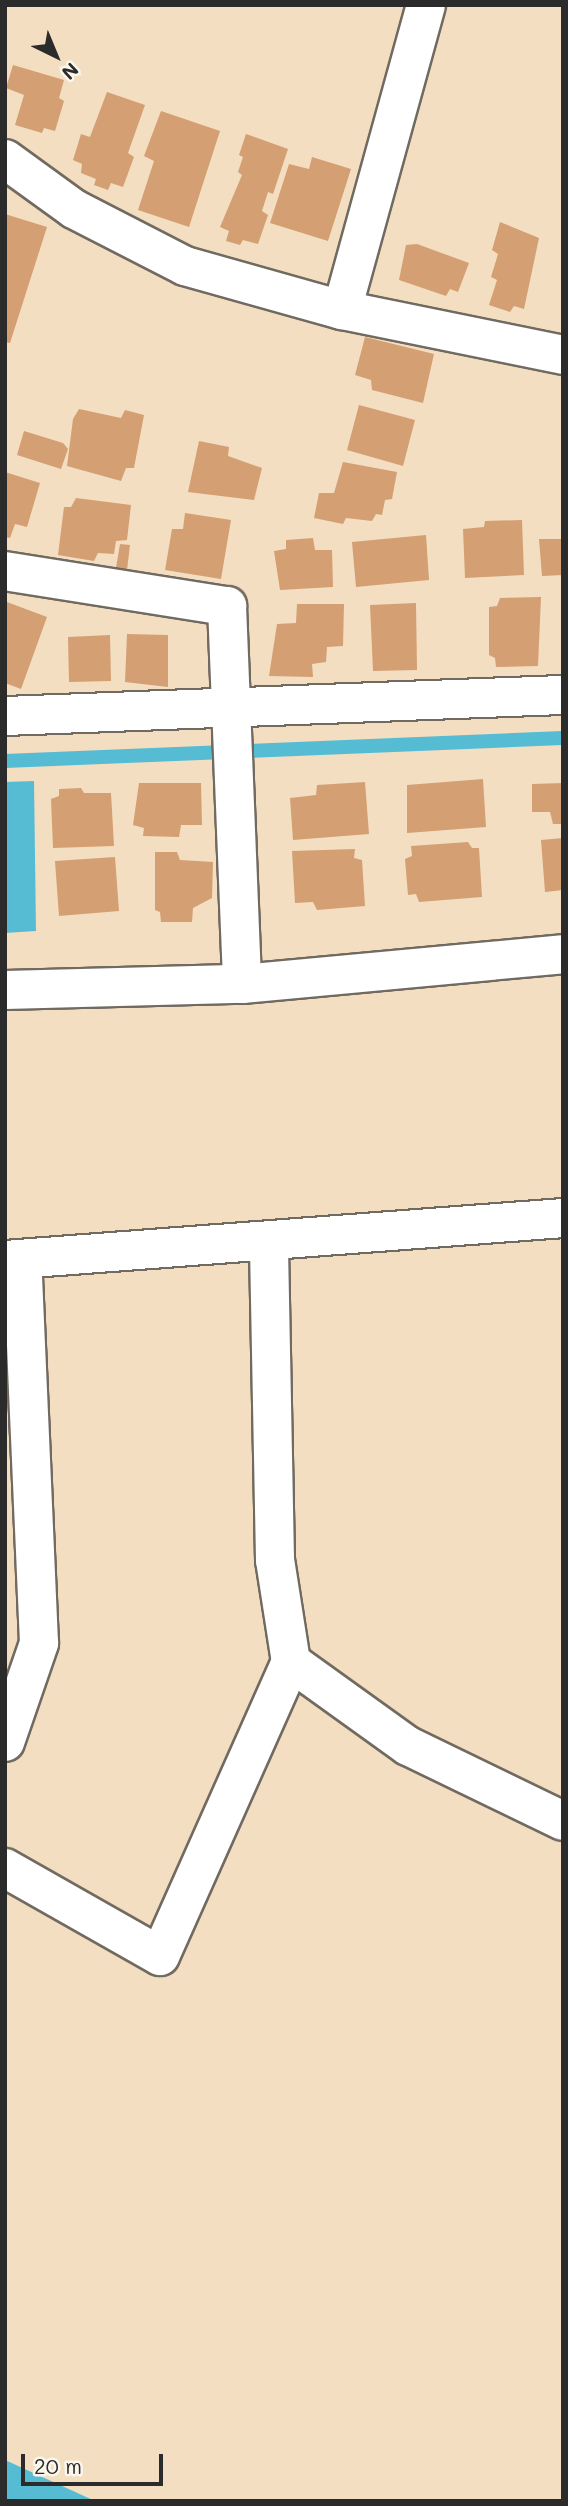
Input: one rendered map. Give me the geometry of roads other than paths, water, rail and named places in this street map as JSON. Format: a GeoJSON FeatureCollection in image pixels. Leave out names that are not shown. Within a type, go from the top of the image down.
{"type":"FeatureCollection","features":[{"type":"Feature","properties":{"kind":"street"},"geometry":{"type":"LineString","coordinates":[[342,310],[426,5]]}},
{"type":"Feature","properties":{"kind":"street"},"geometry":{"type":"LineString","coordinates":[[5,159],[74,209],[185,266],[342,310],[563,355]]}},
{"type":"Feature","properties":{"kind":"street"},"geometry":{"type":"LineString","coordinates":[[5,571],[227,606],[242,984]]}},
{"type":"Feature","properties":{"kind":"street"},"geometry":{"type":"LineString","coordinates":[[5,716],[231,720],[563,695]]}},
{"type":"Feature","properties":{"kind":"street"},"geometry":{"type":"LineString","coordinates":[[5,990],[242,984],[563,954]]}},
{"type":"Feature","properties":{"kind":"street"},"geometry":{"type":"LineString","coordinates":[[5,1742],[39,1643],[14,1260],[269,1244],[563,1218]]}},
{"type":"Feature","properties":{"kind":"street"},"geometry":{"type":"LineString","coordinates":[[5,1868],[160,1955],[292,1662],[275,1560],[269,1244]]}},
{"type":"Feature","properties":{"kind":"street"},"geometry":{"type":"LineString","coordinates":[[292,1662],[408,1746],[563,1821]]}},
{"type":"Feature","properties":{"kind":"water"},"geometry":{"type":"Polygon","coordinates":[[[34,781],[36,931],[5,933],[5,782],[34,781]]]}},
{"type":"Feature","properties":{"kind":"water"},"geometry":{"type":"Polygon","coordinates":[[[5,2460],[95,2501],[5,2501],[5,2460]]]}},
{"type":"Feature","properties":{"kind":"waterway"},"geometry":{"type":"LineString","coordinates":[[5,761],[563,738]]}}]}
